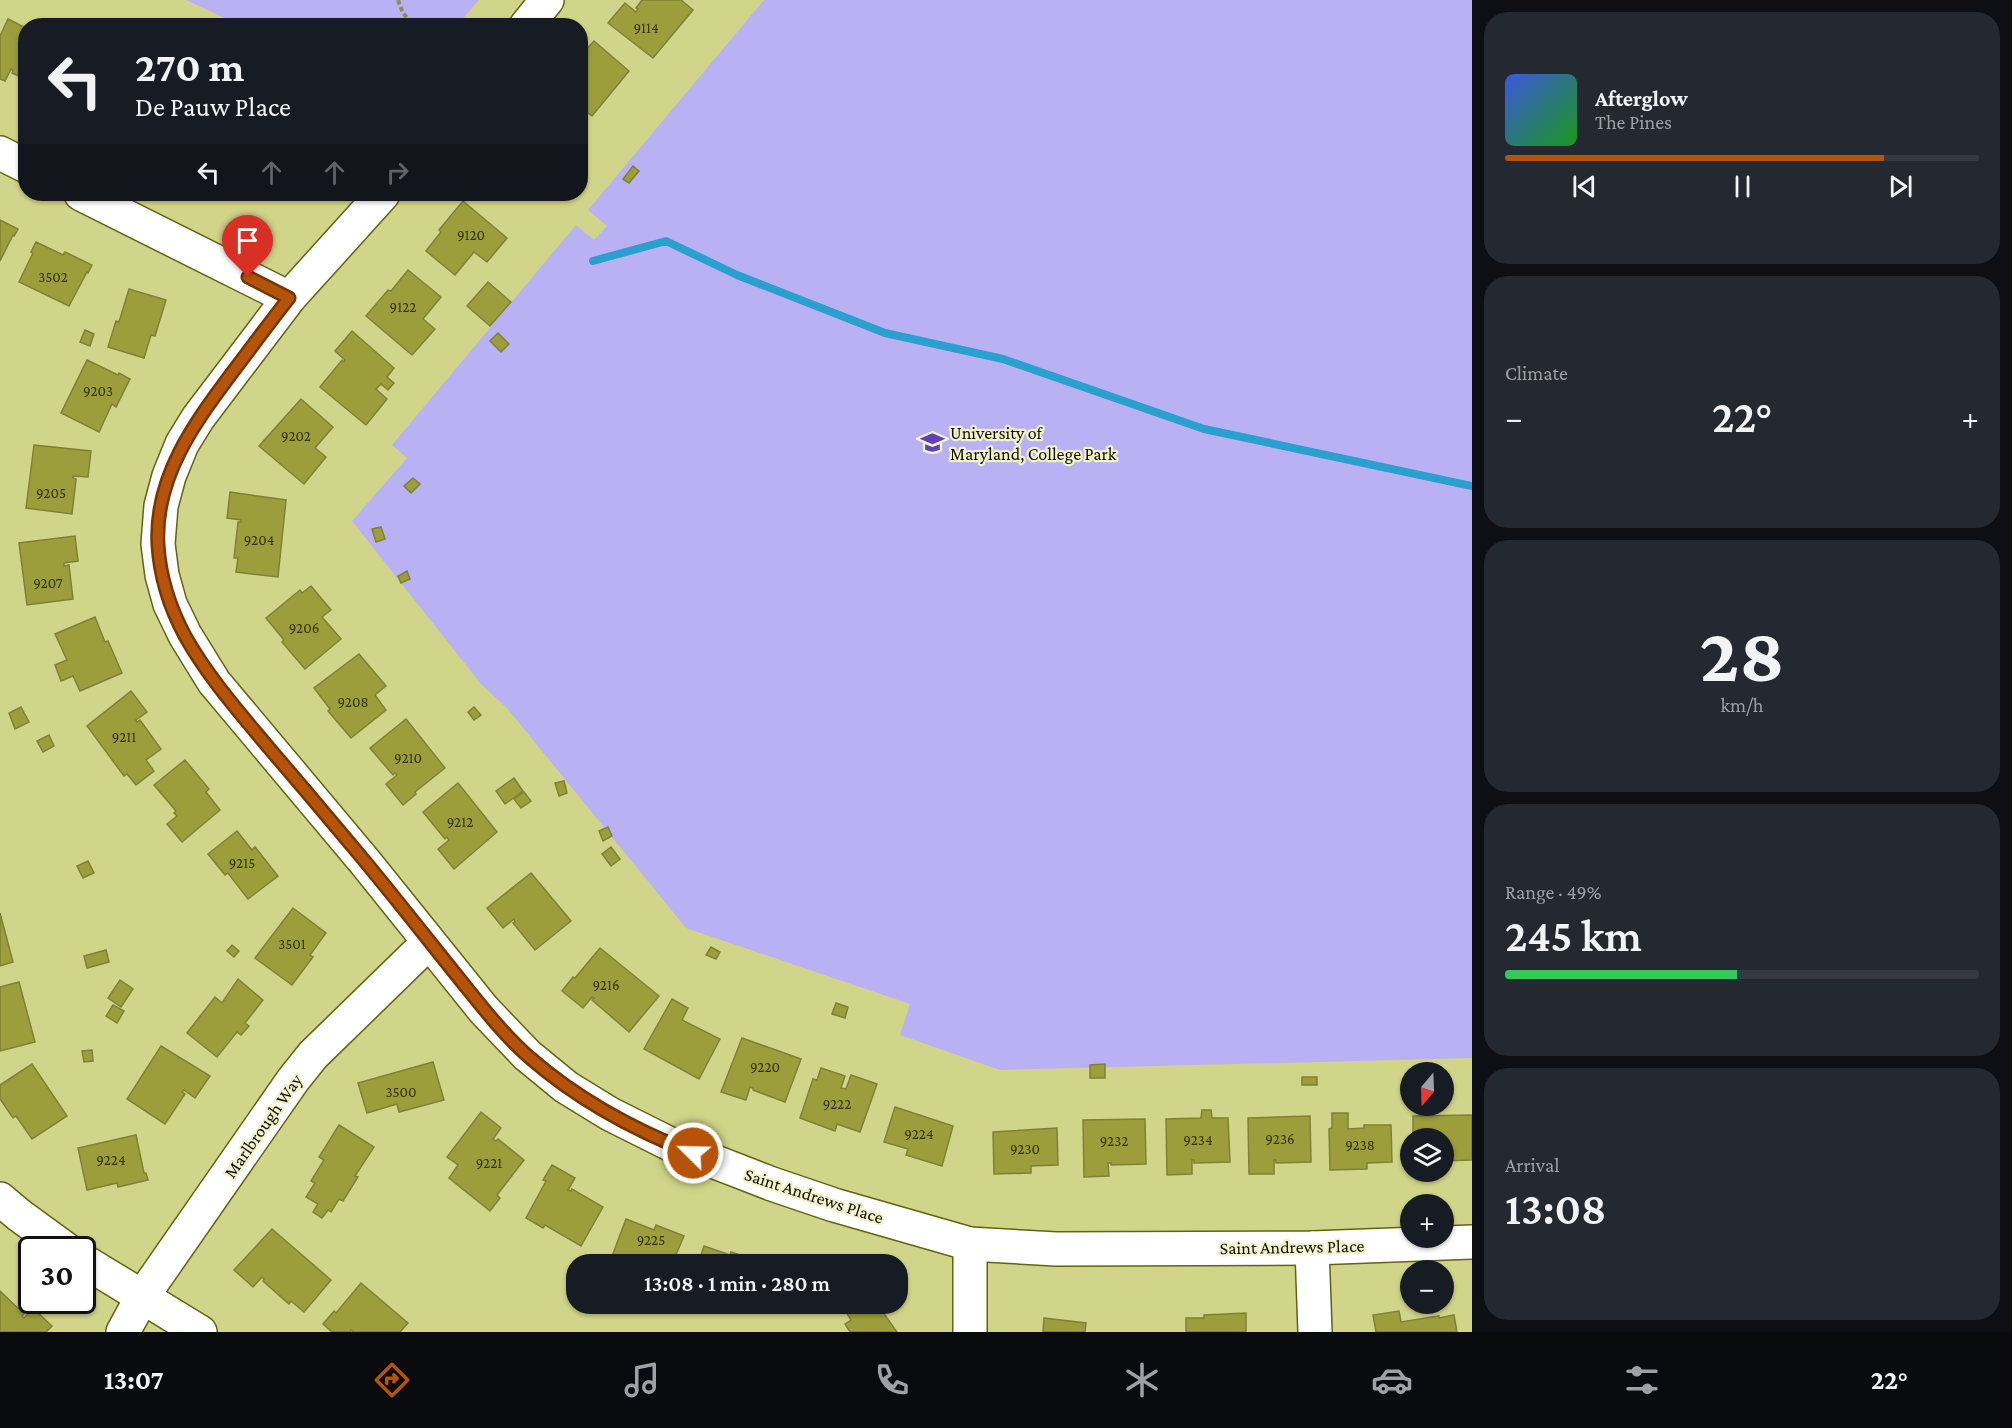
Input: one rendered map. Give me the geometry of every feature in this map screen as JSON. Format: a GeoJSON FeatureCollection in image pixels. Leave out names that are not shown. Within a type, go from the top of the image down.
{"type":"FeatureCollection","features":[{"type":"Feature","properties":{"kind":"street"},"geometry":{"type":"LineString","coordinates":[[532,18],[547,0]]}},
{"type":"Feature","properties":{"kind":"street"},"geometry":{"type":"LineString","coordinates":[[0,153],[18,162]]}},
{"type":"Feature","properties":{"kind":"street"},"geometry":{"type":"LineString","coordinates":[[95,201],[289,298]]}},
{"type":"Feature","properties":{"kind":"street","name":"Saint Andrews Place"},"geometry":{"type":"LineString","coordinates":[[377,201],[289,298],[198,418],[182,444],[169,476],[161,506],[158,544],[162,574],[170,604],[185,635],[214,682],[365,862],[484,1010],[527,1055],[566,1087],[610,1114],[674,1146],[834,1205],[970,1244],[1056,1250],[1312,1248],[1472,1242]]}},
{"type":"Feature","properties":{"kind":"street","name":"Marlbrough Way"},"geometry":{"type":"LineString","coordinates":[[123,1332],[142,1297],[300,1072],[314,1055],[429,942]]}},
{"type":"Feature","properties":{"kind":"street"},"geometry":{"type":"LineString","coordinates":[[0,1199],[48,1236]]}},
{"type":"Feature","properties":{"kind":"street"},"geometry":{"type":"LineString","coordinates":[[970,1244],[970,1332]]}},
{"type":"Feature","properties":{"kind":"street"},"geometry":{"type":"LineString","coordinates":[[1312,1248],[1315,1332]]}},
{"type":"Feature","properties":{"kind":"street"},"geometry":{"type":"LineString","coordinates":[[96,1269],[200,1332]]}},
{"type":"Feature","properties":{"kind":"path"},"geometry":{"type":"LineString","coordinates":[[398,0],[407,18]]}},
{"type":"Feature","properties":{"kind":"shaded area"},"geometry":{"type":"Polygon","coordinates":[[[186,0],[479,0],[463,18],[225,18],[186,0]]]}},
{"type":"Feature","properties":{"kind":"shaded area","name":"University of Maryland, College Park"},"geometry":{"type":"Polygon","coordinates":[[[764,0],[1472,0],[1472,1058],[1000,1070],[900,1035],[910,1004],[686,928],[507,708],[481,684],[352,521],[407,458],[392,445],[576,225],[594,240],[607,226],[588,210],[764,0]]]}},
{"type":"Feature","properties":{"kind":"building"},"geometry":{"type":"Polygon","coordinates":[[[642,0],[681,0],[693,10],[653,58],[608,23],[625,3],[636,12],[642,0]]]}},
{"type":"Feature","properties":{"kind":"building"},"geometry":{"type":"Polygon","coordinates":[[[8,19],[18,24],[18,76],[12,73],[11,69],[5,81],[0,79],[0,36],[8,19]]]}},
{"type":"Feature","properties":{"kind":"building"},"geometry":{"type":"Polygon","coordinates":[[[594,41],[629,71],[592,116],[588,113],[588,47],[594,41]]]}},
{"type":"Feature","properties":{"kind":"building"},"geometry":{"type":"Polygon","coordinates":[[[633,166],[639,171],[629,183],[623,179],[633,166]]]}},
{"type":"Feature","properties":{"kind":"building"},"geometry":{"type":"Polygon","coordinates":[[[463,201],[507,238],[487,262],[474,252],[455,275],[426,251],[441,232],[439,230],[463,201]]]}},
{"type":"Feature","properties":{"kind":"building"},"geometry":{"type":"Polygon","coordinates":[[[0,220],[18,229],[0,261],[0,220]]]}},
{"type":"Feature","properties":{"kind":"building"},"geometry":{"type":"Polygon","coordinates":[[[36,242],[92,265],[69,306],[19,282],[36,242]]]}},
{"type":"Feature","properties":{"kind":"building"},"geometry":{"type":"Polygon","coordinates":[[[408,270],[441,297],[423,319],[435,329],[412,355],[366,316],[408,270]]]}},
{"type":"Feature","properties":{"kind":"building"},"geometry":{"type":"Polygon","coordinates":[[[488,282],[511,302],[490,326],[467,306],[488,282]]]}},
{"type":"Feature","properties":{"kind":"building"},"geometry":{"type":"Polygon","coordinates":[[[129,289],[166,300],[155,336],[151,335],[144,358],[108,347],[116,321],[119,322],[129,289]]]}},
{"type":"Feature","properties":{"kind":"building"},"geometry":{"type":"Polygon","coordinates":[[[85,330],[94,334],[90,346],[80,342],[85,330]]]}},
{"type":"Feature","properties":{"kind":"building"},"geometry":{"type":"Polygon","coordinates":[[[352,331],[394,368],[387,377],[394,383],[388,390],[381,384],[376,389],[387,399],[366,425],[320,387],[342,360],[344,362],[345,360],[335,351],[352,331]]]}},
{"type":"Feature","properties":{"kind":"building"},"geometry":{"type":"Polygon","coordinates":[[[498,333],[509,344],[501,352],[490,341],[498,333]]]}},
{"type":"Feature","properties":{"kind":"building"},"geometry":{"type":"Polygon","coordinates":[[[87,360],[130,379],[116,407],[112,404],[99,432],[61,413],[87,360]]]}},
{"type":"Feature","properties":{"kind":"building"},"geometry":{"type":"Polygon","coordinates":[[[301,399],[333,427],[315,448],[326,457],[304,484],[259,446],[301,399]]]}},
{"type":"Feature","properties":{"kind":"building"},"geometry":{"type":"Polygon","coordinates":[[[34,445],[91,451],[88,477],[73,476],[76,479],[72,514],[26,508],[34,445]]]}},
{"type":"Feature","properties":{"kind":"building"},"geometry":{"type":"Polygon","coordinates":[[[413,478],[420,484],[411,493],[404,486],[413,478]]]}},
{"type":"Feature","properties":{"kind":"building"},"geometry":{"type":"Polygon","coordinates":[[[230,492],[286,500],[278,577],[236,572],[238,558],[234,558],[238,522],[241,520],[227,518],[230,492]]]}},
{"type":"Feature","properties":{"kind":"building"},"geometry":{"type":"Polygon","coordinates":[[[381,527],[385,539],[376,542],[372,529],[381,527]]]}},
{"type":"Feature","properties":{"kind":"building"},"geometry":{"type":"Polygon","coordinates":[[[75,536],[78,561],[64,563],[64,566],[69,565],[73,599],[27,605],[19,543],[75,536]]]}},
{"type":"Feature","properties":{"kind":"building"},"geometry":{"type":"Polygon","coordinates":[[[407,571],[410,579],[401,583],[398,576],[407,571]]]}},
{"type":"Feature","properties":{"kind":"building"},"geometry":{"type":"Polygon","coordinates":[[[311,586],[331,610],[322,617],[341,639],[305,669],[282,642],[284,640],[266,618],[300,590],[302,593],[311,586]]]}},
{"type":"Feature","properties":{"kind":"building"},"geometry":{"type":"Polygon","coordinates":[[[95,617],[105,642],[108,641],[122,673],[80,691],[73,676],[61,681],[55,665],[67,660],[55,634],[95,617]]]}},
{"type":"Feature","properties":{"kind":"building"},"geometry":{"type":"Polygon","coordinates":[[[359,654],[386,686],[375,695],[386,710],[351,738],[328,711],[330,709],[314,688],[359,654]]]}},
{"type":"Feature","properties":{"kind":"building"},"geometry":{"type":"Polygon","coordinates":[[[131,691],[147,712],[136,720],[137,722],[140,720],[161,749],[146,760],[154,771],[136,785],[127,774],[124,776],[87,726],[131,691]]]}},
{"type":"Feature","properties":{"kind":"building"},"geometry":{"type":"Polygon","coordinates":[[[21,707],[29,722],[15,729],[9,713],[21,707]]]}},
{"type":"Feature","properties":{"kind":"building"},"geometry":{"type":"Polygon","coordinates":[[[474,707],[481,715],[474,720],[468,712],[474,707]]]}},
{"type":"Feature","properties":{"kind":"building"},"geometry":{"type":"Polygon","coordinates":[[[406,719],[445,768],[415,792],[416,794],[403,805],[386,784],[397,775],[395,773],[393,775],[370,748],[406,719]]]}},
{"type":"Feature","properties":{"kind":"building"},"geometry":{"type":"Polygon","coordinates":[[[49,735],[54,746],[43,752],[37,741],[49,735]]]}},
{"type":"Feature","properties":{"kind":"building"},"geometry":{"type":"Polygon","coordinates":[[[185,760],[209,789],[206,792],[220,810],[182,842],[167,824],[177,816],[174,813],[176,811],[154,785],[185,760]]]}},
{"type":"Feature","properties":{"kind":"building"},"geometry":{"type":"Polygon","coordinates":[[[514,778],[523,791],[505,804],[496,791],[514,778]]]}},
{"type":"Feature","properties":{"kind":"building"},"geometry":{"type":"Polygon","coordinates":[[[564,781],[567,793],[559,796],[555,783],[564,781]]]}},
{"type":"Feature","properties":{"kind":"building"},"geometry":{"type":"Polygon","coordinates":[[[458,783],[497,832],[454,869],[438,849],[449,840],[447,837],[445,839],[423,812],[458,783]]]}},
{"type":"Feature","properties":{"kind":"building"},"geometry":{"type":"Polygon","coordinates":[[[524,792],[531,801],[521,808],[514,799],[524,792]]]}},
{"type":"Feature","properties":{"kind":"building"},"geometry":{"type":"Polygon","coordinates":[[[608,827],[612,836],[603,841],[599,831],[608,827]]]}},
{"type":"Feature","properties":{"kind":"building"},"geometry":{"type":"Polygon","coordinates":[[[237,831],[252,850],[255,847],[278,876],[248,899],[228,873],[225,875],[208,854],[237,831]]]}},
{"type":"Feature","properties":{"kind":"building"},"geometry":{"type":"Polygon","coordinates":[[[611,847],[620,859],[611,866],[602,854],[611,847]]]}},
{"type":"Feature","properties":{"kind":"building"},"geometry":{"type":"Polygon","coordinates":[[[88,861],[94,873],[83,878],[77,866],[88,861]]]}},
{"type":"Feature","properties":{"kind":"building"},"geometry":{"type":"Polygon","coordinates":[[[531,873],[571,921],[535,950],[513,923],[514,919],[503,928],[487,908],[531,873]]]}},
{"type":"Feature","properties":{"kind":"building"},"geometry":{"type":"Polygon","coordinates":[[[293,908],[326,933],[310,955],[313,957],[292,985],[255,958],[293,908]]]}},
{"type":"Feature","properties":{"kind":"building"},"geometry":{"type":"Polygon","coordinates":[[[0,913],[13,962],[0,966],[0,913]]]}},
{"type":"Feature","properties":{"kind":"building"},"geometry":{"type":"Polygon","coordinates":[[[232,945],[239,951],[234,957],[227,951],[232,945]]]}},
{"type":"Feature","properties":{"kind":"building"},"geometry":{"type":"Polygon","coordinates":[[[711,947],[720,952],[716,959],[706,955],[711,947]]]}},
{"type":"Feature","properties":{"kind":"building"},"geometry":{"type":"Polygon","coordinates":[[[600,948],[659,996],[629,1032],[592,1000],[594,998],[592,997],[583,1008],[562,991],[600,948]]]}},
{"type":"Feature","properties":{"kind":"building"},"geometry":{"type":"Polygon","coordinates":[[[106,950],[109,962],[87,968],[84,956],[106,950]]]}},
{"type":"Feature","properties":{"kind":"building"},"geometry":{"type":"Polygon","coordinates":[[[238,979],[263,1000],[245,1023],[249,1026],[241,1035],[237,1032],[217,1057],[187,1033],[215,997],[222,1003],[238,979]]]}},
{"type":"Feature","properties":{"kind":"building"},"geometry":{"type":"Polygon","coordinates":[[[120,980],[133,989],[121,1007],[108,998],[120,980]]]}},
{"type":"Feature","properties":{"kind":"building"},"geometry":{"type":"Polygon","coordinates":[[[19,982],[35,1042],[0,1051],[0,987],[19,982]]]}},
{"type":"Feature","properties":{"kind":"building"},"geometry":{"type":"Polygon","coordinates":[[[672,999],[688,1008],[682,1020],[720,1039],[699,1079],[644,1049],[672,999]]]}},
{"type":"Feature","properties":{"kind":"building"},"geometry":{"type":"Polygon","coordinates":[[[836,1003],[848,1007],[845,1018],[832,1014],[836,1003]]]}},
{"type":"Feature","properties":{"kind":"building"},"geometry":{"type":"Polygon","coordinates":[[[113,1005],[124,1011],[117,1023],[106,1016],[113,1005]]]}},
{"type":"Feature","properties":{"kind":"building"},"geometry":{"type":"Polygon","coordinates":[[[742,1038],[801,1059],[785,1102],[750,1087],[746,1100],[721,1092],[742,1038]]]}},
{"type":"Feature","properties":{"kind":"building"},"geometry":{"type":"Polygon","coordinates":[[[161,1046],[210,1076],[195,1098],[184,1090],[182,1092],[185,1094],[165,1124],[127,1099],[161,1046]]]}},
{"type":"Feature","properties":{"kind":"building"},"geometry":{"type":"Polygon","coordinates":[[[92,1050],[93,1061],[84,1062],[82,1051],[92,1050]]]}},
{"type":"Feature","properties":{"kind":"building"},"geometry":{"type":"Polygon","coordinates":[[[433,1062],[444,1100],[399,1112],[397,1104],[367,1113],[358,1083],[433,1062]]]}},
{"type":"Feature","properties":{"kind":"building"},"geometry":{"type":"Polygon","coordinates":[[[32,1064],[67,1116],[32,1139],[16,1116],[13,1118],[0,1099],[0,1085],[32,1064]]]}},
{"type":"Feature","properties":{"kind":"building"},"geometry":{"type":"Polygon","coordinates":[[[1105,1064],[1105,1078],[1090,1078],[1090,1065],[1105,1064]]]}},
{"type":"Feature","properties":{"kind":"building"},"geometry":{"type":"Polygon","coordinates":[[[821,1068],[845,1076],[841,1088],[846,1089],[851,1075],[877,1084],[860,1132],[837,1124],[835,1131],[800,1118],[813,1079],[817,1080],[821,1068]]]}},
{"type":"Feature","properties":{"kind":"building"},"geometry":{"type":"Polygon","coordinates":[[[1302,1077],[1317,1077],[1317,1085],[1302,1085],[1302,1077]]]}},
{"type":"Feature","properties":{"kind":"building"},"geometry":{"type":"Polygon","coordinates":[[[895,1107],[953,1126],[942,1166],[906,1155],[908,1149],[884,1142],[895,1107]]]}},
{"type":"Feature","properties":{"kind":"building"},"geometry":{"type":"Polygon","coordinates":[[[1202,1110],[1211,1110],[1212,1118],[1228,1118],[1230,1162],[1194,1163],[1192,1160],[1192,1174],[1167,1175],[1166,1119],[1201,1118],[1202,1110]]]}},
{"type":"Feature","properties":{"kind":"building"},"geometry":{"type":"Polygon","coordinates":[[[481,1112],[501,1128],[493,1139],[496,1141],[498,1139],[524,1160],[497,1195],[500,1198],[490,1211],[449,1178],[458,1165],[447,1157],[481,1112]]]}},
{"type":"Feature","properties":{"kind":"building"},"geometry":{"type":"Polygon","coordinates":[[[1332,1113],[1348,1113],[1348,1129],[1364,1128],[1364,1125],[1391,1125],[1392,1162],[1367,1163],[1367,1169],[1330,1170],[1329,1129],[1332,1128],[1332,1113]]]}},
{"type":"Feature","properties":{"kind":"building"},"geometry":{"type":"Polygon","coordinates":[[[1472,1115],[1472,1160],[1454,1161],[1454,1128],[1413,1128],[1413,1116],[1472,1115]]]}},
{"type":"Feature","properties":{"kind":"building"},"geometry":{"type":"Polygon","coordinates":[[[1310,1116],[1311,1162],[1276,1163],[1274,1160],[1274,1174],[1249,1174],[1248,1118],[1310,1116]]]}},
{"type":"Feature","properties":{"kind":"building"},"geometry":{"type":"Polygon","coordinates":[[[1145,1119],[1146,1164],[1111,1165],[1108,1163],[1109,1176],[1084,1177],[1083,1120],[1145,1119]]]}},
{"type":"Feature","properties":{"kind":"building"},"geometry":{"type":"Polygon","coordinates":[[[339,1125],[374,1147],[355,1176],[358,1177],[343,1201],[339,1199],[331,1212],[328,1210],[322,1218],[313,1212],[318,1204],[306,1197],[315,1183],[311,1181],[324,1160],[319,1157],[339,1125]]]}},
{"type":"Feature","properties":{"kind":"building"},"geometry":{"type":"Polygon","coordinates":[[[1057,1128],[1058,1165],[1031,1166],[1031,1173],[994,1174],[993,1132],[1057,1128]]]}},
{"type":"Feature","properties":{"kind":"building"},"geometry":{"type":"Polygon","coordinates":[[[136,1135],[144,1173],[148,1180],[118,1187],[117,1183],[87,1190],[78,1148],[136,1135]]]}},
{"type":"Feature","properties":{"kind":"building"},"geometry":{"type":"Polygon","coordinates":[[[552,1165],[575,1178],[568,1190],[572,1189],[603,1207],[581,1246],[545,1225],[543,1228],[526,1218],[552,1165]]]}},
{"type":"Feature","properties":{"kind":"building"},"geometry":{"type":"Polygon","coordinates":[[[626,1219],[654,1230],[656,1225],[684,1236],[676,1254],[613,1254],[626,1219]]]}},
{"type":"Feature","properties":{"kind":"building"},"geometry":{"type":"Polygon","coordinates":[[[272,1229],[331,1280],[304,1312],[291,1301],[289,1304],[263,1281],[262,1277],[253,1287],[234,1270],[272,1229]]]}},
{"type":"Feature","properties":{"kind":"building"},"geometry":{"type":"Polygon","coordinates":[[[704,1246],[727,1254],[701,1254],[704,1246]]]}},
{"type":"Feature","properties":{"kind":"building"},"geometry":{"type":"Polygon","coordinates":[[[361,1283],[408,1323],[400,1332],[353,1332],[351,1330],[350,1332],[332,1332],[323,1324],[334,1311],[336,1313],[361,1283]]]}},
{"type":"Feature","properties":{"kind":"building"},"geometry":{"type":"Polygon","coordinates":[[[0,1291],[18,1308],[18,1314],[24,1314],[22,1316],[24,1318],[28,1314],[39,1314],[52,1326],[46,1332],[0,1332],[0,1291]]]}},
{"type":"Feature","properties":{"kind":"building"},"geometry":{"type":"Polygon","coordinates":[[[1399,1311],[1401,1322],[1454,1315],[1457,1332],[1376,1332],[1373,1315],[1399,1311]]]}},
{"type":"Feature","properties":{"kind":"building"},"geometry":{"type":"Polygon","coordinates":[[[1246,1313],[1246,1332],[1186,1332],[1186,1318],[1246,1313]]]}},
{"type":"Feature","properties":{"kind":"building"},"geometry":{"type":"Polygon","coordinates":[[[847,1314],[884,1314],[897,1332],[850,1332],[845,1324],[851,1320],[847,1314]]]}},
{"type":"Feature","properties":{"kind":"building"},"geometry":{"type":"Polygon","coordinates":[[[1044,1318],[1086,1323],[1085,1332],[1043,1332],[1044,1318]]]}},
{"type":"Feature","properties":{"kind":"waterway"},"geometry":{"type":"LineString","coordinates":[[593,261],[666,241],[737,275],[885,333],[1003,359],[1204,429],[1472,486]]}},
{"type":"Feature","properties":{"kind":"place","name":"University of Maryland, College Park"},"geometry":{"type":"Point","coordinates":[932,443]}},
{"type":"Feature","properties":{"kind":"route"},"geometry":{"type":"LineString","coordinates":[[248,277],[289,298],[198,418],[182,444],[169,476],[161,506],[158,544],[162,574],[170,604],[185,635],[214,682],[365,862],[484,1010],[527,1055],[566,1087],[610,1114],[693,1153]]}}]}
